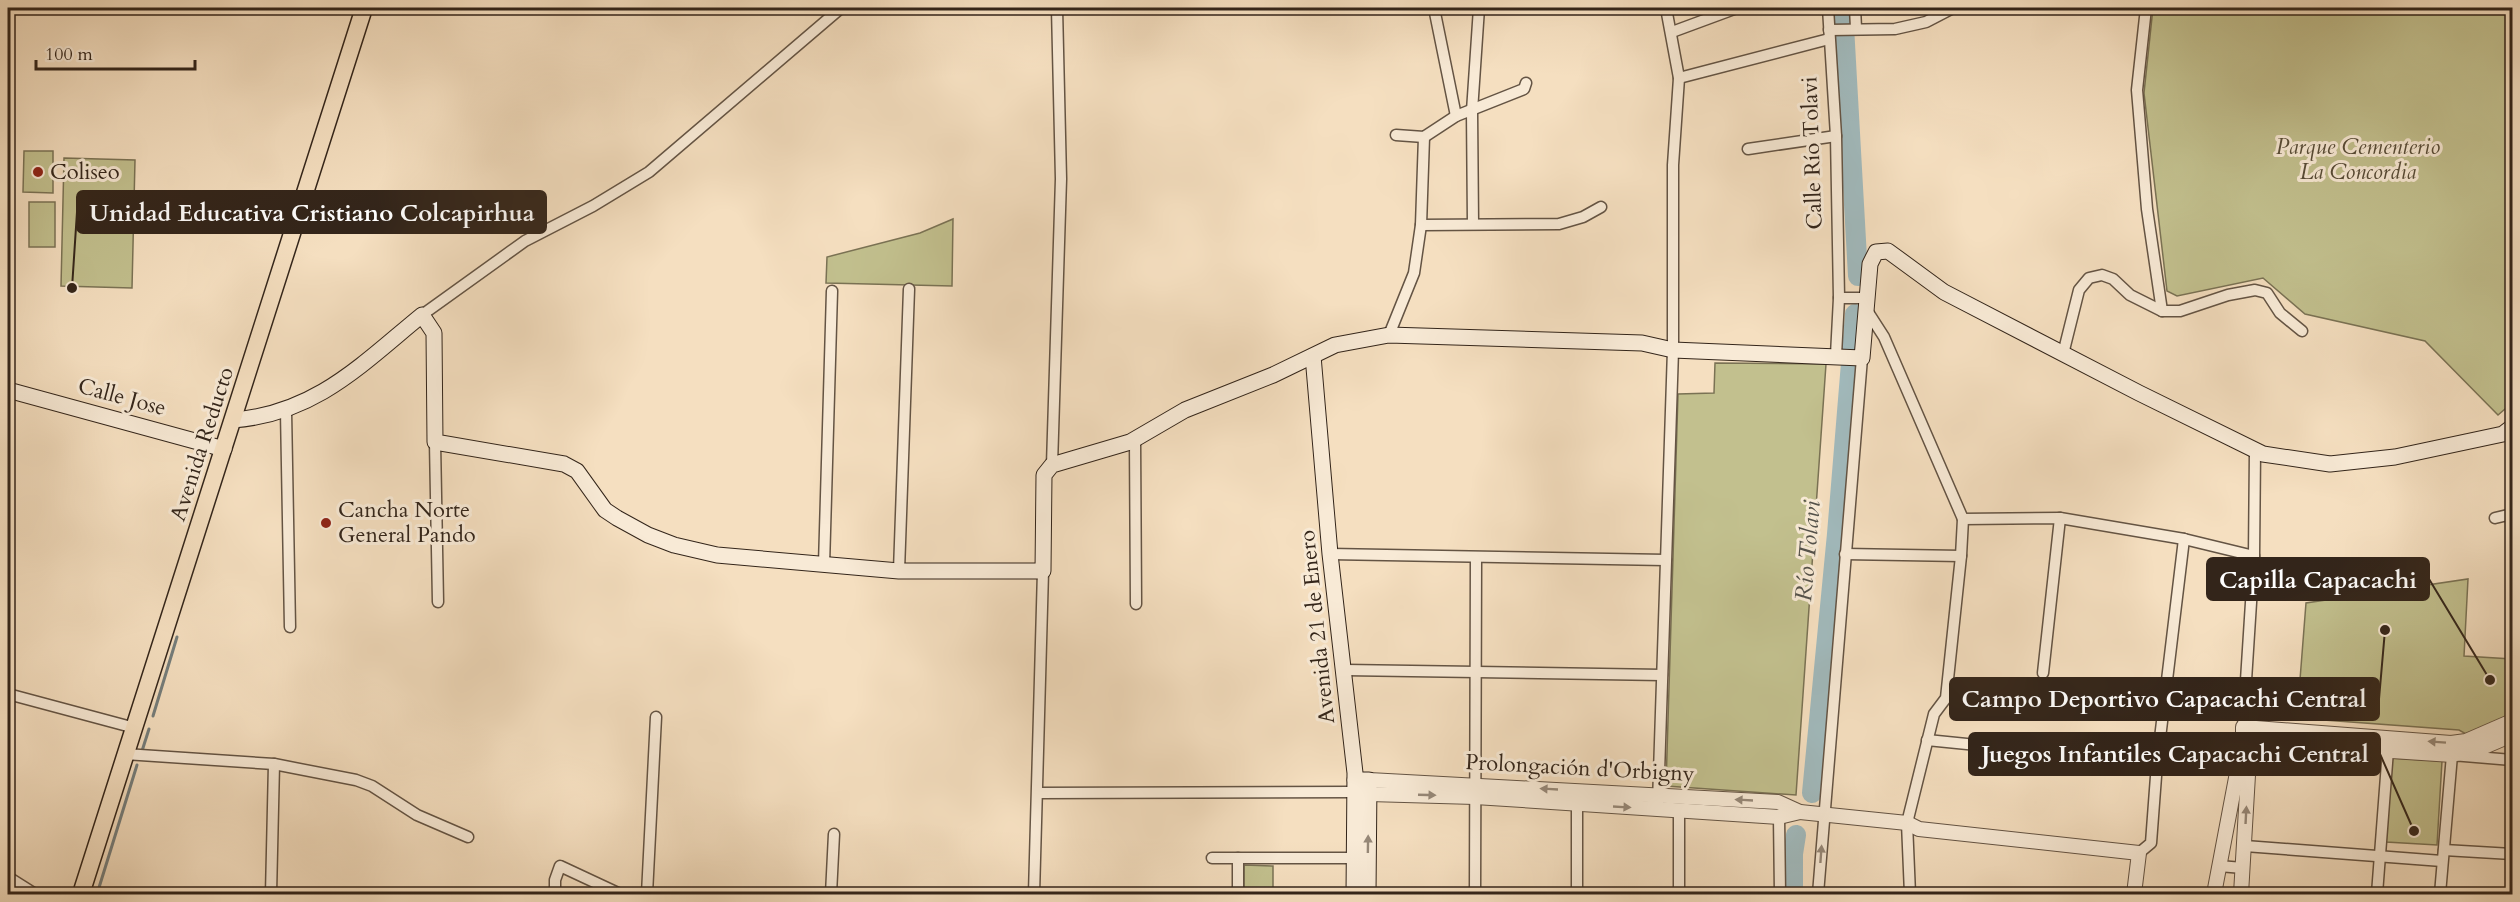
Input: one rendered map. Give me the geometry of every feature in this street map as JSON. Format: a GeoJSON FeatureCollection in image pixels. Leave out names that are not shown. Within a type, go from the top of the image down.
{"type":"FeatureCollection","features":[{"type":"Feature","properties":{"kind":"main road","name":"Avenida Reducto"},"geometry":{"type":"LineString","coordinates":[[81,894],[364,8]]}},
{"type":"Feature","properties":{"kind":"main road"},"geometry":{"type":"LineString","coordinates":[[233,420],[286,411],[326,393],[422,315],[434,333],[435,442],[564,464],[577,471],[605,510],[648,535],[674,545],[717,555],[824,565],[899,571],[1043,571],[1044,475],[1052,465],[1135,440],[1185,410],[1273,375],[1335,345],[1389,335],[1642,343],[1673,350],[1862,358],[1870,264],[1876,252],[1888,251],[1944,292],[2255,451],[2330,464],[2395,457],[2502,434],[2512,427]]}},
{"type":"Feature","properties":{"kind":"main road","name":"Avenida 21 de Enero"},"geometry":{"type":"LineString","coordinates":[[1313,356],[1330,554],[1362,787],[1368,894]]}},
{"type":"Feature","properties":{"kind":"main road","name":"Calle Jose"},"geometry":{"type":"LineString","coordinates":[[8,390],[224,449]]}},
{"type":"Feature","properties":{"kind":"main road","name":"Avenida 21 de Enero"},"geometry":{"type":"LineString","coordinates":[[1354,894],[1354,858],[1362,787]]}},
{"type":"Feature","properties":{"kind":"street"},"geometry":{"type":"LineString","coordinates":[[422,315],[525,241],[593,206],[649,172],[841,8]]}},
{"type":"Feature","properties":{"kind":"street"},"geometry":{"type":"LineString","coordinates":[[1052,465],[1061,178],[1057,8]]}},
{"type":"Feature","properties":{"kind":"street"},"geometry":{"type":"LineString","coordinates":[[1434,8],[1456,116]]}},
{"type":"Feature","properties":{"kind":"street"},"geometry":{"type":"LineString","coordinates":[[1473,224],[1472,111],[1479,8]]}},
{"type":"Feature","properties":{"kind":"street"},"geometry":{"type":"LineString","coordinates":[[1659,802],[1673,350],[1673,165],[1679,78],[1666,8]]}},
{"type":"Feature","properties":{"kind":"street"},"geometry":{"type":"LineString","coordinates":[[1672,32],[1737,8]]}},
{"type":"Feature","properties":{"kind":"street","name":"Calle Río Tolavi"},"geometry":{"type":"LineString","coordinates":[[1828,8],[1836,136],[1839,298],[1836,356]]}},
{"type":"Feature","properties":{"kind":"street"},"geometry":{"type":"LineString","coordinates":[[1855,8],[1856,29]]}},
{"type":"Feature","properties":{"kind":"street"},"geometry":{"type":"LineString","coordinates":[[1679,78],[1829,33],[1856,29],[1895,29],[1926,22],[1953,8]]}},
{"type":"Feature","properties":{"kind":"street"},"geometry":{"type":"LineString","coordinates":[[2146,8],[2137,90],[2147,209],[2162,311]]}},
{"type":"Feature","properties":{"kind":"street"},"geometry":{"type":"LineString","coordinates":[[1396,135],[1424,137],[1456,116],[1524,88],[1526,83]]}},
{"type":"Feature","properties":{"kind":"street"},"geometry":{"type":"LineString","coordinates":[[1748,149],[1836,136]]}},
{"type":"Feature","properties":{"kind":"street"},"geometry":{"type":"LineString","coordinates":[[1389,335],[1414,273],[1421,225],[1424,137]]}},
{"type":"Feature","properties":{"kind":"street"},"geometry":{"type":"LineString","coordinates":[[1421,225],[1559,224],[1583,217],[1601,207]]}},
{"type":"Feature","properties":{"kind":"street"},"geometry":{"type":"LineString","coordinates":[[2063,354],[2079,290],[2089,278],[2102,275],[2113,279],[2130,294],[2162,311],[2180,311],[2228,295],[2255,290],[2267,293],[2280,313],[2301,331]]}},
{"type":"Feature","properties":{"kind":"street"},"geometry":{"type":"LineString","coordinates":[[899,571],[909,289]]}},
{"type":"Feature","properties":{"kind":"street"},"geometry":{"type":"LineString","coordinates":[[824,565],[832,291]]}},
{"type":"Feature","properties":{"kind":"street"},"geometry":{"type":"LineString","coordinates":[[1839,298],[1867,303],[1963,519],[1946,698],[1934,714],[1907,823],[1910,894]]}},
{"type":"Feature","properties":{"kind":"street"},"geometry":{"type":"LineString","coordinates":[[1818,894],[1862,358]]}},
{"type":"Feature","properties":{"kind":"street"},"geometry":{"type":"LineString","coordinates":[[286,411],[290,627]]}},
{"type":"Feature","properties":{"kind":"street"},"geometry":{"type":"LineString","coordinates":[[1135,440],[1136,604]]}},
{"type":"Feature","properties":{"kind":"street"},"geometry":{"type":"LineString","coordinates":[[435,442],[438,602]]}},
{"type":"Feature","properties":{"kind":"street"},"geometry":{"type":"LineString","coordinates":[[2241,894],[2245,846],[2255,451]]}},
{"type":"Feature","properties":{"kind":"street"},"geometry":{"type":"LineString","coordinates":[[2495,518],[2512,514]]}},
{"type":"Feature","properties":{"kind":"street"},"geometry":{"type":"LineString","coordinates":[[1963,519],[2060,518],[2184,539],[2254,556]]}},
{"type":"Feature","properties":{"kind":"street"},"geometry":{"type":"LineString","coordinates":[[2043,673],[2060,518]]}},
{"type":"Feature","properties":{"kind":"street"},"geometry":{"type":"LineString","coordinates":[[2134,894],[2139,853],[2151,843],[2157,763],[2184,539]]}},
{"type":"Feature","properties":{"kind":"street"},"geometry":{"type":"LineString","coordinates":[[1330,554],[1666,560]]}},
{"type":"Feature","properties":{"kind":"street"},"geometry":{"type":"LineString","coordinates":[[1845,554],[1961,556]]}},
{"type":"Feature","properties":{"kind":"street"},"geometry":{"type":"LineString","coordinates":[[1475,894],[1476,558]]}},
{"type":"Feature","properties":{"kind":"street"},"geometry":{"type":"LineString","coordinates":[[1034,894],[1043,571]]}},
{"type":"Feature","properties":{"kind":"street"},"geometry":{"type":"LineString","coordinates":[[1345,670],[1662,675]]}},
{"type":"Feature","properties":{"kind":"street"},"geometry":{"type":"LineString","coordinates":[[8,694],[135,728]]}},
{"type":"Feature","properties":{"kind":"street"},"geometry":{"type":"LineString","coordinates":[[647,894],[656,717]]}},
{"type":"Feature","properties":{"kind":"street"},"geometry":{"type":"LineString","coordinates":[[2247,734],[2451,743],[2466,741],[2512,721]]}},
{"type":"Feature","properties":{"kind":"street"},"geometry":{"type":"LineString","coordinates":[[2247,734],[2388,750],[2512,760]]}},
{"type":"Feature","properties":{"kind":"street"},"geometry":{"type":"LineString","coordinates":[[2214,894],[2247,734]]}},
{"type":"Feature","properties":{"kind":"street"},"geometry":{"type":"LineString","coordinates":[[2452,755],[2484,747],[2512,735]]}},
{"type":"Feature","properties":{"kind":"street"},"geometry":{"type":"LineString","coordinates":[[1927,740],[2157,763]]}},
{"type":"Feature","properties":{"kind":"street"},"geometry":{"type":"LineString","coordinates":[[2377,894],[2388,750]]}},
{"type":"Feature","properties":{"kind":"street"},"geometry":{"type":"LineString","coordinates":[[126,754],[274,764],[364,783],[417,815],[468,837]]}},
{"type":"Feature","properties":{"kind":"street"},"geometry":{"type":"LineString","coordinates":[[2440,894],[2452,755]]}},
{"type":"Feature","properties":{"kind":"street"},"geometry":{"type":"LineString","coordinates":[[272,894],[274,764]]}},
{"type":"Feature","properties":{"kind":"street"},"geometry":{"type":"LineString","coordinates":[[1038,793],[1362,787]]}},
{"type":"Feature","properties":{"kind":"street","name":"Prolongación d'Orbigny"},"geometry":{"type":"LineString","coordinates":[[1362,787],[1659,802],[1679,810],[1779,817],[1800,812],[1824,813],[1907,823],[1919,830],[2139,853]]}},
{"type":"Feature","properties":{"kind":"street","name":"Prolongación d'Orbigny"},"geometry":{"type":"LineString","coordinates":[[1475,791],[1577,804],[1778,802],[1800,812]]}},
{"type":"Feature","properties":{"kind":"street"},"geometry":{"type":"LineString","coordinates":[[1577,804],[1577,894]]}},
{"type":"Feature","properties":{"kind":"street"},"geometry":{"type":"LineString","coordinates":[[1679,810],[1679,894]]}},
{"type":"Feature","properties":{"kind":"street"},"geometry":{"type":"LineString","coordinates":[[1779,817],[1780,894]]}},
{"type":"Feature","properties":{"kind":"street"},"geometry":{"type":"LineString","coordinates":[[831,894],[834,834]]}},
{"type":"Feature","properties":{"kind":"street"},"geometry":{"type":"LineString","coordinates":[[2245,846],[2380,855],[2512,854]]}},
{"type":"Feature","properties":{"kind":"street"},"geometry":{"type":"LineString","coordinates":[[1212,858],[1354,858]]}},
{"type":"Feature","properties":{"kind":"street"},"geometry":{"type":"LineString","coordinates":[[1238,858],[1238,894]]}},
{"type":"Feature","properties":{"kind":"street"},"geometry":{"type":"LineString","coordinates":[[555,894],[555,880],[560,866],[620,894]]}},
{"type":"Feature","properties":{"kind":"street"},"geometry":{"type":"LineString","coordinates":[[2219,866],[2243,868]]}},
{"type":"Feature","properties":{"kind":"street"},"geometry":{"type":"LineString","coordinates":[[8,877],[35,894]]}},
{"type":"Feature","properties":{"kind":"green space","name":"Parque Cementerio La Concordia"},"geometry":{"type":"Polygon","coordinates":[[[2153,8],[2512,8],[2512,403],[2498,415],[2425,341],[2305,314],[2263,278],[2177,296],[2167,291],[2144,93],[2153,8]]]}},
{"type":"Feature","properties":{"kind":"green space","name":"Coliseo"},"geometry":{"type":"Polygon","coordinates":[[[24,151],[53,151],[53,193],[23,192],[24,151]]]}},
{"type":"Feature","properties":{"kind":"green space"},"geometry":{"type":"Polygon","coordinates":[[[64,158],[135,160],[132,288],[61,286],[64,158]]]}},
{"type":"Feature","properties":{"kind":"green space"},"geometry":{"type":"Polygon","coordinates":[[[29,202],[55,202],[55,247],[29,247],[29,202]]]}},
{"type":"Feature","properties":{"kind":"green space"},"geometry":{"type":"Polygon","coordinates":[[[953,219],[952,286],[826,283],[827,257],[920,233],[953,219]]]}},
{"type":"Feature","properties":{"kind":"green space"},"geometry":{"type":"Polygon","coordinates":[[[1715,363],[1826,364],[1796,795],[1666,786],[1678,394],[1714,393],[1715,363]]]}},
{"type":"Feature","properties":{"kind":"green space"},"geometry":{"type":"Polygon","coordinates":[[[2468,579],[2464,656],[2512,659],[2512,714],[2466,734],[2459,730],[2297,718],[2306,603],[2468,579]]]}},
{"type":"Feature","properties":{"kind":"green space"},"geometry":{"type":"Polygon","coordinates":[[[2391,758],[2442,761],[2437,845],[2386,842],[2391,758]]]}},
{"type":"Feature","properties":{"kind":"green space"},"geometry":{"type":"Polygon","coordinates":[[[1244,865],[1273,866],[1273,894],[1244,894],[1244,865]]]}},
{"type":"Feature","properties":{"kind":"waterway","name":"Río Tolavi"},"geometry":{"type":"LineString","coordinates":[[1843,8],[1858,276]]}},
{"type":"Feature","properties":{"kind":"waterway","name":"Río Tolavi"},"geometry":{"type":"LineString","coordinates":[[1812,793],[1855,314]]}},
{"type":"Feature","properties":{"kind":"waterway"},"geometry":{"type":"LineString","coordinates":[[153,716],[177,637]]}},
{"type":"Feature","properties":{"kind":"waterway"},"geometry":{"type":"LineString","coordinates":[[142,751],[149,729]]}},
{"type":"Feature","properties":{"kind":"waterway"},"geometry":{"type":"LineString","coordinates":[[97,894],[137,765]]}},
{"type":"Feature","properties":{"kind":"waterway","name":"Río Tolavi"},"geometry":{"type":"LineString","coordinates":[[1793,894],[1793,854],[1796,835]]}},
{"type":"Feature","properties":{"kind":"place","name":"Coliseo"},"geometry":{"type":"Point","coordinates":[38,172]}},
{"type":"Feature","properties":{"kind":"place","name":"Unidad Educativa Cristiano Colcapirhua"},"geometry":{"type":"Point","coordinates":[72,288]}},
{"type":"Feature","properties":{"kind":"place","name":"Cancha Norte General Pando"},"geometry":{"type":"Point","coordinates":[326,523]}},
{"type":"Feature","properties":{"kind":"place","name":"Campo Deportivo Capacachi Central"},"geometry":{"type":"Point","coordinates":[2385,630]}},
{"type":"Feature","properties":{"kind":"place","name":"Capilla Capacachi"},"geometry":{"type":"Point","coordinates":[2490,680]}},
{"type":"Feature","properties":{"kind":"place","name":"Juegos Infantiles Capacachi Central"},"geometry":{"type":"Point","coordinates":[2414,831]}}]}
